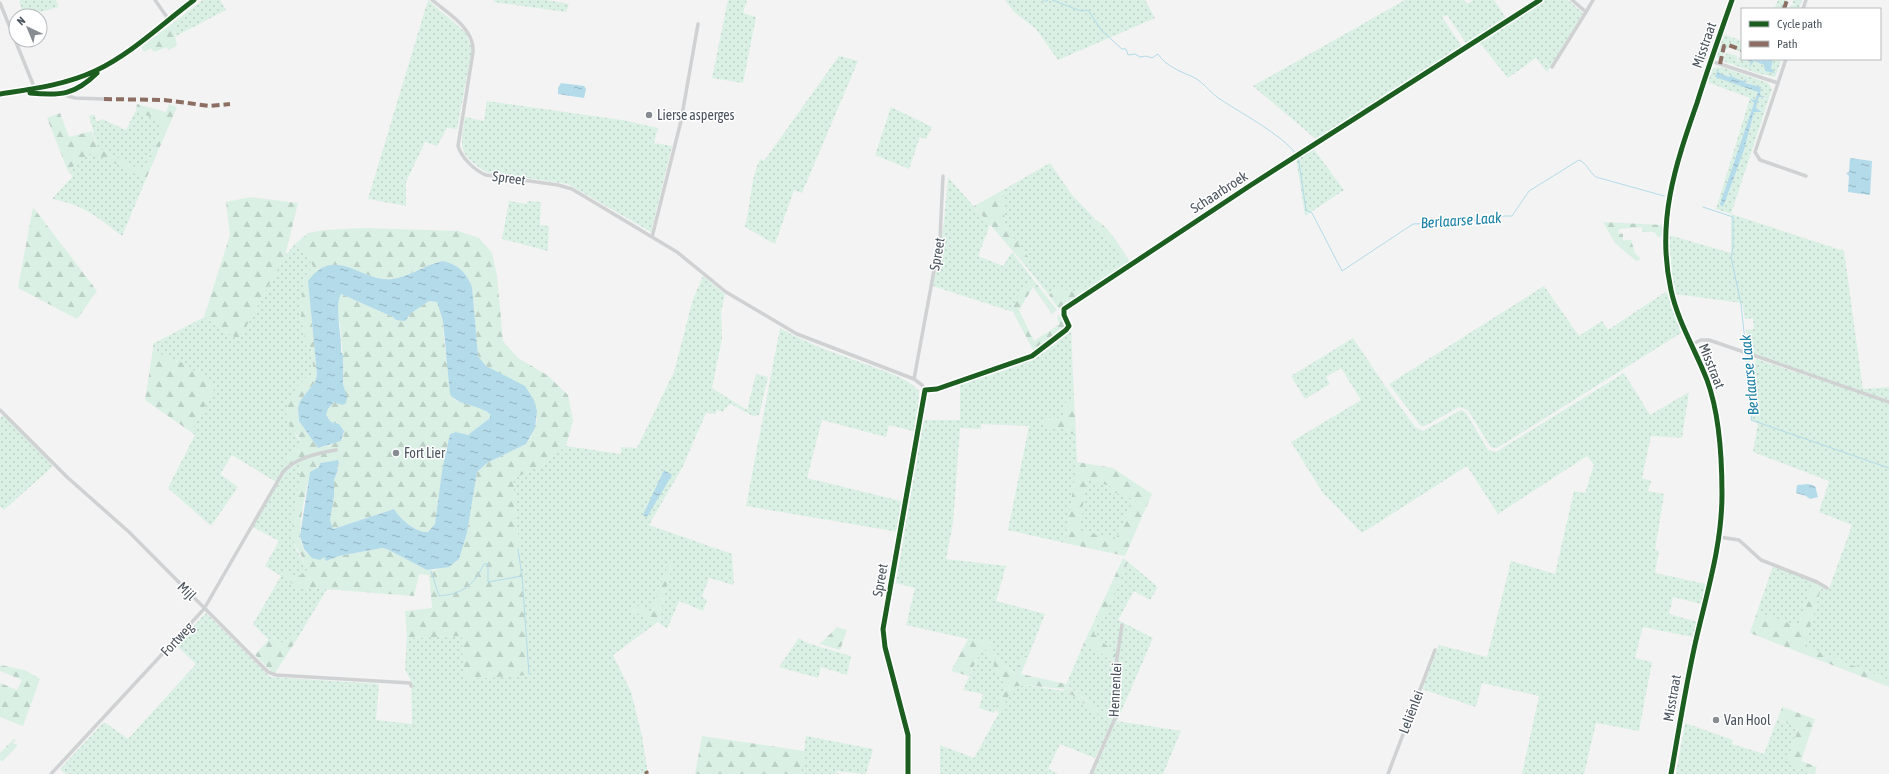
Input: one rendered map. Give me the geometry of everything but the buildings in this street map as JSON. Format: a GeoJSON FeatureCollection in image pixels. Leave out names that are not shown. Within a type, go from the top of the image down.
{"type":"FeatureCollection","features":[{"type":"Feature","properties":{"kind":"street"},"geometry":{"type":"LineString","coordinates":[[155,0],[168,20]]}},
{"type":"Feature","properties":{"kind":"street"},"geometry":{"type":"LineString","coordinates":[[0,94],[35,89],[65,82],[100,68],[121,56],[194,0]]}},
{"type":"Feature","properties":{"kind":"street","name":"Spreet"},"geometry":{"type":"LineString","coordinates":[[432,0],[466,30],[474,45],[458,146],[461,153],[480,173],[569,188],[683,256],[726,292],[797,334],[914,379],[922,385],[925,390],[883,629],[885,647],[908,736],[908,774]]}},
{"type":"Feature","properties":{"kind":"street","name":"Schaarbroek"},"geometry":{"type":"LineString","coordinates":[[925,390],[937,390],[1037,354],[1069,326],[1064,315],[1064,309],[1257,181],[1540,0]]}},
{"type":"Feature","properties":{"kind":"street"},"geometry":{"type":"LineString","coordinates":[[1572,0],[1586,12]]}},
{"type":"Feature","properties":{"kind":"street"},"geometry":{"type":"LineString","coordinates":[[1552,67],[1594,0]]}},
{"type":"Feature","properties":{"kind":"street","name":"Misstraat"},"geometry":{"type":"LineString","coordinates":[[1671,774],[1691,661],[1719,537],[1722,494],[1716,418],[1706,378],[1690,345],[1679,317],[1670,284],[1666,252],[1666,223],[1669,195],[1676,165],[1732,0]]}},
{"type":"Feature","properties":{"kind":"street"},"geometry":{"type":"LineString","coordinates":[[0,3],[35,89]]}},
{"type":"Feature","properties":{"kind":"street"},"geometry":{"type":"LineString","coordinates":[[652,237],[681,121],[698,24]]}},
{"type":"Feature","properties":{"kind":"street"},"geometry":{"type":"LineString","coordinates":[[1786,60],[1756,149],[1756,155],[1760,160],[1806,176]]}},
{"type":"Feature","properties":{"kind":"street"},"geometry":{"type":"LineString","coordinates":[[1711,61],[1778,83]]}},
{"type":"Feature","properties":{"kind":"street"},"geometry":{"type":"LineString","coordinates":[[60,94],[79,87],[90,80],[100,68]]}},
{"type":"Feature","properties":{"kind":"street"},"geometry":{"type":"LineString","coordinates":[[14,92],[60,94],[75,98],[104,99]]}},
{"type":"Feature","properties":{"kind":"street","name":"Spreet"},"geometry":{"type":"LineString","coordinates":[[914,379],[940,238],[943,176]]}},
{"type":"Feature","properties":{"kind":"street","name":"Misstraat"},"geometry":{"type":"LineString","coordinates":[[1690,345],[1701,340],[1709,340],[1889,402]]}},
{"type":"Feature","properties":{"kind":"street","name":"Mijl"},"geometry":{"type":"LineString","coordinates":[[0,410],[67,477],[129,532],[268,672],[273,674],[410,683],[411,686]]}},
{"type":"Feature","properties":{"kind":"street","name":"Fortweg"},"geometry":{"type":"LineString","coordinates":[[51,774],[204,609],[283,472],[291,465],[299,461],[324,452],[336,450]]}},
{"type":"Feature","properties":{"kind":"street"},"geometry":{"type":"LineString","coordinates":[[1719,537],[1739,540],[1761,560],[1817,582],[1827,588]]}},
{"type":"Feature","properties":{"kind":"street","name":"Hennenlei"},"geometry":{"type":"LineString","coordinates":[[1091,774],[1116,716],[1115,671],[1122,625]]}},
{"type":"Feature","properties":{"kind":"street","name":"Leliënlei"},"geometry":{"type":"LineString","coordinates":[[1388,774],[1435,650]]}},
{"type":"Feature","properties":{"kind":"green space"},"geometry":{"type":"Polygon","coordinates":[[[56,0],[59,7],[48,10],[48,8],[21,8],[19,1],[56,0]]]}},
{"type":"Feature","properties":{"kind":"green space"},"geometry":{"type":"Polygon","coordinates":[[[203,0],[220,0],[226,10],[176,36],[173,23],[203,0]]]}},
{"type":"Feature","properties":{"kind":"green space"},"geometry":{"type":"Polygon","coordinates":[[[428,0],[466,33],[472,49],[457,129],[447,128],[437,146],[425,142],[406,182],[406,206],[368,199],[428,0]]]}},
{"type":"Feature","properties":{"kind":"green space"},"geometry":{"type":"Polygon","coordinates":[[[494,0],[546,0],[569,4],[566,12],[494,2],[494,0]]]}},
{"type":"Feature","properties":{"kind":"green space"},"geometry":{"type":"Polygon","coordinates":[[[728,0],[747,0],[743,13],[756,17],[743,83],[712,78],[728,0]]]}},
{"type":"Feature","properties":{"kind":"green space"},"geometry":{"type":"Polygon","coordinates":[[[1005,0],[1145,0],[1155,18],[1058,60],[1036,29],[1014,12],[1005,0]]]}},
{"type":"Feature","properties":{"kind":"green space"},"geometry":{"type":"Polygon","coordinates":[[[1405,0],[1464,0],[1467,4],[1473,0],[1494,0],[1506,18],[1466,43],[1447,15],[1442,17],[1462,47],[1317,140],[1253,86],[1405,0]]]}},
{"type":"Feature","properties":{"kind":"green space"},"geometry":{"type":"Polygon","coordinates":[[[1544,0],[1568,0],[1583,13],[1547,72],[1536,58],[1508,78],[1479,42],[1544,0]]]}},
{"type":"Feature","properties":{"kind":"green space"},"geometry":{"type":"Polygon","coordinates":[[[1778,0],[1788,0],[1786,6],[1790,8],[1774,8],[1778,0]]]}},
{"type":"Feature","properties":{"kind":"green space"},"geometry":{"type":"Polygon","coordinates":[[[1794,0],[1802,0],[1799,8],[1790,8],[1791,5],[1797,5],[1792,3],[1794,0]]]}},
{"type":"Feature","properties":{"kind":"green space"},"geometry":{"type":"Polygon","coordinates":[[[173,23],[177,46],[168,50],[167,47],[154,52],[151,48],[144,52],[141,47],[173,23]]]}},
{"type":"Feature","properties":{"kind":"green space"},"geometry":{"type":"Polygon","coordinates":[[[1723,34],[1741,41],[1741,52],[1729,47],[1725,51],[1722,58],[1727,53],[1737,56],[1737,63],[1739,57],[1741,58],[1741,60],[1751,62],[1749,67],[1753,61],[1764,65],[1764,69],[1767,71],[1770,70],[1773,60],[1782,60],[1775,77],[1757,73],[1720,60],[1717,57],[1723,34]]]}},
{"type":"Feature","properties":{"kind":"green space"},"geometry":{"type":"Polygon","coordinates":[[[839,56],[858,61],[802,193],[794,190],[775,244],[745,227],[754,175],[760,159],[764,161],[839,56]]]}},
{"type":"Feature","properties":{"kind":"green space"},"geometry":{"type":"Polygon","coordinates":[[[1722,67],[1768,83],[1772,89],[1731,214],[1716,209],[1750,98],[1707,82],[1713,68],[1722,67]],[[1719,69],[1715,77],[1758,91],[1755,100],[1751,99],[1754,103],[1724,192],[1721,207],[1725,202],[1743,153],[1754,112],[1762,111],[1756,108],[1759,97],[1765,99],[1766,97],[1760,95],[1760,88],[1745,82],[1745,78],[1743,82],[1732,77],[1732,74],[1729,77],[1719,73],[1719,69]]]}},
{"type":"Feature","properties":{"kind":"green space"},"geometry":{"type":"Polygon","coordinates":[[[487,101],[622,120],[658,128],[654,143],[672,146],[651,232],[568,184],[486,172],[470,160],[463,149],[462,143],[465,117],[484,121],[487,101]]]}},
{"type":"Feature","properties":{"kind":"green space"},"geometry":{"type":"Polygon","coordinates":[[[137,104],[166,112],[169,104],[177,107],[146,179],[94,153],[87,155],[68,171],[47,118],[60,113],[69,137],[92,131],[98,148],[143,171],[164,124],[136,110],[137,104]]]}},
{"type":"Feature","properties":{"kind":"green space"},"geometry":{"type":"Polygon","coordinates":[[[891,107],[932,127],[926,139],[920,137],[909,169],[875,155],[891,107]]]}},
{"type":"Feature","properties":{"kind":"green space"},"geometry":{"type":"Polygon","coordinates":[[[136,110],[164,124],[143,171],[98,148],[89,116],[94,114],[97,122],[102,119],[126,130],[136,110]]]}},
{"type":"Feature","properties":{"kind":"green space"},"geometry":{"type":"Polygon","coordinates":[[[1313,148],[1344,190],[1305,216],[1296,158],[1313,148]]]}},
{"type":"Feature","properties":{"kind":"green space"},"geometry":{"type":"Polygon","coordinates":[[[94,152],[146,179],[122,236],[89,212],[72,204],[52,199],[73,176],[68,171],[87,155],[94,152]]]}},
{"type":"Feature","properties":{"kind":"green space"},"geometry":{"type":"Polygon","coordinates":[[[1050,163],[1072,195],[1095,219],[1092,224],[1107,236],[1124,261],[1075,293],[1055,290],[1049,295],[1024,264],[1030,259],[1005,227],[1003,190],[1050,163]]]}},
{"type":"Feature","properties":{"kind":"green space"},"geometry":{"type":"Polygon","coordinates":[[[948,177],[990,225],[978,256],[1003,266],[1012,252],[1032,278],[1011,308],[1013,312],[933,286],[944,222],[948,177]]]}},
{"type":"Feature","properties":{"kind":"green space"},"geometry":{"type":"Polygon","coordinates":[[[1003,190],[1005,227],[1030,259],[1024,264],[974,206],[1003,190]]]}},
{"type":"Feature","properties":{"kind":"green space"},"geometry":{"type":"Polygon","coordinates":[[[251,197],[298,203],[285,256],[239,340],[204,317],[230,235],[226,202],[251,197]]]}},
{"type":"Feature","properties":{"kind":"green space"},"geometry":{"type":"Polygon","coordinates":[[[509,201],[527,204],[527,201],[541,202],[540,225],[549,226],[548,251],[502,239],[509,201]]]}},
{"type":"Feature","properties":{"kind":"green space"},"geometry":{"type":"Polygon","coordinates":[[[33,207],[97,291],[77,319],[18,288],[33,207]]]}},
{"type":"Feature","properties":{"kind":"green space"},"geometry":{"type":"Polygon","coordinates":[[[1731,214],[1844,251],[1863,389],[1889,387],[1889,400],[1748,354],[1746,330],[1754,329],[1753,318],[1745,319],[1742,303],[1675,294],[1669,260],[1669,235],[1731,253],[1731,214]]]}},
{"type":"Feature","properties":{"kind":"green space"},"geometry":{"type":"Polygon","coordinates":[[[1095,219],[1111,233],[1131,263],[1059,309],[1049,295],[1052,292],[1061,289],[1075,293],[1123,261],[1107,236],[1092,224],[1095,219]]]}},
{"type":"Feature","properties":{"kind":"green space"},"geometry":{"type":"Polygon","coordinates":[[[1603,222],[1662,225],[1662,235],[1659,238],[1654,232],[1642,232],[1642,227],[1619,229],[1618,233],[1623,234],[1623,240],[1631,240],[1635,253],[1641,259],[1636,261],[1615,243],[1603,222]]]}},
{"type":"Feature","properties":{"kind":"green space"},"geometry":{"type":"Polygon","coordinates":[[[363,228],[458,231],[479,238],[492,253],[497,276],[503,341],[518,358],[547,375],[568,395],[573,421],[566,446],[544,464],[513,479],[530,675],[463,679],[462,636],[407,638],[405,611],[432,608],[429,575],[419,574],[414,596],[297,587],[282,576],[286,569],[294,575],[302,575],[309,568],[305,564],[295,546],[293,532],[294,511],[300,471],[299,461],[283,472],[287,457],[302,443],[288,423],[286,413],[287,406],[293,392],[298,386],[308,377],[314,375],[311,347],[306,346],[301,316],[304,278],[313,266],[306,255],[295,244],[308,233],[324,230],[363,228]],[[436,262],[404,276],[392,279],[370,276],[341,265],[308,281],[317,375],[315,382],[300,401],[298,408],[299,421],[318,448],[331,445],[343,438],[344,431],[339,424],[331,422],[326,414],[332,404],[336,401],[341,405],[345,390],[343,384],[343,359],[338,313],[341,294],[393,317],[396,320],[409,317],[410,313],[429,301],[437,302],[443,321],[444,342],[454,400],[477,406],[490,414],[490,418],[468,435],[456,432],[450,434],[442,472],[435,524],[428,532],[423,532],[409,525],[394,509],[333,529],[330,526],[330,520],[334,496],[334,480],[338,470],[336,467],[338,460],[320,463],[319,467],[310,472],[300,528],[303,548],[310,555],[324,557],[326,560],[382,548],[387,549],[427,570],[433,571],[455,563],[459,559],[467,533],[477,472],[487,463],[526,444],[531,437],[537,420],[534,400],[501,375],[486,366],[478,356],[472,287],[464,273],[448,262],[436,262]]]}},
{"type":"Feature","properties":{"kind":"green space"},"geometry":{"type":"Polygon","coordinates":[[[295,244],[306,255],[313,266],[304,278],[301,316],[306,346],[311,347],[314,375],[306,378],[291,396],[295,434],[302,443],[287,457],[299,461],[300,471],[299,491],[294,521],[294,542],[304,564],[309,568],[302,575],[294,575],[297,587],[327,589],[297,639],[293,636],[281,643],[273,636],[269,640],[253,624],[281,576],[265,566],[279,541],[253,527],[276,482],[232,455],[220,474],[238,487],[211,526],[168,488],[195,435],[191,432],[216,385],[177,360],[175,363],[153,349],[153,344],[204,317],[239,340],[285,256],[295,244]]]}},
{"type":"Feature","properties":{"kind":"green space"},"geometry":{"type":"Polygon","coordinates":[[[703,276],[725,294],[721,312],[722,339],[712,388],[747,410],[756,374],[768,377],[759,415],[753,416],[731,404],[725,408],[723,412],[717,410],[716,414],[706,413],[682,468],[649,525],[732,554],[734,585],[709,578],[702,597],[707,600],[703,611],[679,601],[667,629],[658,622],[673,562],[651,612],[633,604],[631,609],[655,624],[613,655],[631,692],[642,736],[648,774],[66,774],[60,769],[104,722],[128,739],[196,664],[176,645],[206,613],[270,677],[379,684],[376,720],[412,724],[411,681],[405,669],[407,638],[462,636],[464,679],[530,675],[513,479],[544,464],[566,446],[621,454],[621,447],[637,448],[674,372],[693,299],[703,276]]]}},
{"type":"Feature","properties":{"kind":"green space"},"geometry":{"type":"Polygon","coordinates":[[[1032,278],[1057,310],[1052,314],[1033,287],[1019,310],[1034,341],[1060,324],[1057,318],[1059,315],[1064,322],[1065,328],[1034,352],[1011,308],[1032,278]]]}},
{"type":"Feature","properties":{"kind":"green space"},"geometry":{"type":"Polygon","coordinates":[[[1544,286],[1579,336],[1602,321],[1608,330],[1667,291],[1681,333],[1497,448],[1490,446],[1468,410],[1459,407],[1425,426],[1421,426],[1389,384],[1544,286]]]}},
{"type":"Feature","properties":{"kind":"green space"},"geometry":{"type":"Polygon","coordinates":[[[780,328],[790,334],[834,353],[895,375],[914,386],[919,391],[917,432],[889,425],[886,437],[822,420],[807,478],[905,502],[899,532],[746,506],[780,328]]]}},
{"type":"Feature","properties":{"kind":"green space"},"geometry":{"type":"Polygon","coordinates":[[[1071,328],[1074,399],[1066,400],[1065,418],[1044,418],[1043,426],[1065,428],[1071,434],[1076,434],[1077,462],[1065,543],[1008,530],[1029,426],[981,424],[981,429],[960,428],[953,523],[946,559],[1006,566],[996,601],[1045,614],[1028,657],[1024,655],[1016,674],[1003,664],[987,641],[968,639],[906,625],[915,588],[896,583],[923,420],[960,420],[960,384],[1006,370],[1035,357],[1060,340],[1071,328]]]}},
{"type":"Feature","properties":{"kind":"green space"},"geometry":{"type":"Polygon","coordinates":[[[1353,338],[1385,386],[1416,428],[1423,431],[1461,410],[1466,413],[1488,450],[1496,452],[1624,373],[1650,415],[1689,392],[1682,438],[1651,436],[1642,478],[1651,481],[1648,491],[1664,494],[1655,550],[1659,551],[1655,573],[1706,584],[1701,604],[1673,597],[1669,614],[1697,622],[1693,637],[1643,627],[1635,658],[1652,662],[1639,731],[1596,723],[1584,774],[1522,774],[1539,696],[1482,683],[1476,707],[1422,689],[1439,645],[1487,657],[1511,561],[1555,574],[1574,491],[1585,493],[1594,465],[1587,456],[1498,514],[1467,466],[1362,533],[1323,493],[1291,442],[1361,400],[1341,368],[1326,377],[1330,384],[1305,399],[1291,376],[1353,338]]]}},
{"type":"Feature","properties":{"kind":"green space"},"geometry":{"type":"Polygon","coordinates":[[[153,349],[175,363],[178,360],[216,385],[191,432],[145,400],[153,349]]]}},
{"type":"Feature","properties":{"kind":"green space"},"geometry":{"type":"Polygon","coordinates":[[[1756,359],[1889,403],[1889,680],[1804,646],[1822,586],[1829,589],[1852,525],[1819,512],[1829,481],[1753,452],[1758,423],[1751,420],[1752,380],[1747,362],[1755,364],[1756,359]]]}},
{"type":"Feature","properties":{"kind":"green space"},"geometry":{"type":"Polygon","coordinates":[[[1074,399],[1076,434],[1071,434],[1065,428],[1043,427],[1044,418],[1065,418],[1066,400],[1074,399]]]}},
{"type":"Feature","properties":{"kind":"green space"},"geometry":{"type":"Polygon","coordinates":[[[4,415],[53,466],[4,510],[0,506],[0,418],[4,415]]]}},
{"type":"Feature","properties":{"kind":"green space"},"geometry":{"type":"Polygon","coordinates":[[[1077,462],[1113,468],[1152,494],[1125,556],[1065,543],[1077,462]],[[1087,479],[1079,531],[1116,539],[1134,499],[1113,492],[1113,487],[1087,479]]]}},
{"type":"Feature","properties":{"kind":"green space"},"geometry":{"type":"Polygon","coordinates":[[[1087,479],[1113,487],[1113,492],[1134,499],[1116,540],[1079,531],[1087,479]]]}},
{"type":"Feature","properties":{"kind":"green space"},"geometry":{"type":"Polygon","coordinates":[[[1123,558],[1128,562],[1102,621],[1097,623],[1094,634],[1116,654],[1114,663],[1092,646],[1089,649],[1083,645],[1123,558]]]}},
{"type":"Feature","properties":{"kind":"green space"},"geometry":{"type":"Polygon","coordinates":[[[670,560],[673,562],[658,622],[655,624],[631,609],[633,604],[651,612],[670,560]]]}},
{"type":"Feature","properties":{"kind":"green space"},"geometry":{"type":"Polygon","coordinates":[[[1128,562],[1158,587],[1150,600],[1134,591],[1118,620],[1153,638],[1117,721],[1181,731],[1163,774],[1093,774],[1116,721],[1066,685],[1083,645],[1089,649],[1092,646],[1114,663],[1116,654],[1093,635],[1097,623],[1102,621],[1128,562]]]}},
{"type":"Feature","properties":{"kind":"green space"},"geometry":{"type":"Polygon","coordinates":[[[1773,566],[1814,582],[1798,626],[1757,612],[1773,566]]]}},
{"type":"Feature","properties":{"kind":"green space"},"geometry":{"type":"Polygon","coordinates":[[[1814,582],[1822,586],[1804,646],[1889,680],[1889,687],[1750,633],[1757,612],[1798,626],[1814,582]]]}},
{"type":"Feature","properties":{"kind":"green space"},"geometry":{"type":"Polygon","coordinates":[[[837,627],[847,630],[840,650],[820,644],[837,627]]]}},
{"type":"Feature","properties":{"kind":"green space"},"geometry":{"type":"Polygon","coordinates":[[[272,636],[281,643],[293,636],[297,639],[275,673],[255,655],[272,636]]]}},
{"type":"Feature","properties":{"kind":"green space"},"geometry":{"type":"Polygon","coordinates":[[[799,638],[807,643],[851,656],[847,675],[821,667],[818,678],[779,667],[799,638]]]}},
{"type":"Feature","properties":{"kind":"green space"},"geometry":{"type":"Polygon","coordinates":[[[968,639],[987,641],[1003,664],[1015,674],[1024,655],[1028,657],[1021,674],[1066,684],[1069,688],[1114,719],[1112,724],[1064,689],[1024,685],[1013,687],[1000,713],[995,710],[1006,687],[985,648],[982,649],[969,676],[951,671],[968,639]]]}},
{"type":"Feature","properties":{"kind":"green space"},"geometry":{"type":"Polygon","coordinates":[[[985,648],[1006,687],[994,713],[979,708],[983,694],[963,690],[982,649],[985,648]]]}},
{"type":"Feature","properties":{"kind":"green space"},"geometry":{"type":"Polygon","coordinates":[[[0,665],[25,670],[40,679],[23,726],[0,717],[0,683],[17,690],[22,680],[0,671],[0,665]]]}},
{"type":"Feature","properties":{"kind":"green space"},"geometry":{"type":"Polygon","coordinates":[[[1024,685],[1063,691],[1064,689],[1112,724],[1095,758],[1060,744],[1048,769],[1059,774],[940,774],[940,745],[974,758],[1013,687],[1024,685]]]}},
{"type":"Feature","properties":{"kind":"green space"},"geometry":{"type":"Polygon","coordinates":[[[1782,707],[1785,708],[1780,721],[1798,727],[1787,763],[1815,774],[1676,774],[1685,723],[1733,740],[1732,744],[1764,754],[1782,707]]]}},
{"type":"Feature","properties":{"kind":"green space"},"geometry":{"type":"Polygon","coordinates":[[[1785,708],[1815,719],[1801,761],[1817,767],[1815,774],[1787,763],[1798,728],[1780,720],[1785,708]]]}},
{"type":"Feature","properties":{"kind":"green space"},"geometry":{"type":"Polygon","coordinates":[[[702,736],[804,751],[801,774],[695,774],[702,736]]]}},
{"type":"Feature","properties":{"kind":"green space"},"geometry":{"type":"Polygon","coordinates":[[[806,736],[873,749],[866,774],[836,771],[836,773],[842,774],[801,774],[806,736]]]}},
{"type":"Feature","properties":{"kind":"green space"},"geometry":{"type":"Polygon","coordinates":[[[14,739],[16,740],[13,743],[18,745],[2,762],[0,760],[0,753],[14,739]]]}},
{"type":"Feature","properties":{"kind":"water"},"geometry":{"type":"Polygon","coordinates":[[[1746,60],[1773,60],[1771,68],[1775,73],[1765,71],[1764,65],[1754,61],[1749,68],[1751,62],[1746,60]]]}},
{"type":"Feature","properties":{"kind":"water"},"geometry":{"type":"Polygon","coordinates":[[[1718,69],[1719,73],[1729,77],[1732,74],[1732,77],[1743,81],[1746,78],[1745,83],[1761,87],[1760,95],[1767,98],[1759,97],[1756,108],[1762,112],[1754,112],[1744,150],[1722,207],[1720,204],[1754,103],[1750,99],[1755,100],[1758,92],[1715,77],[1718,69]]]}},
{"type":"Feature","properties":{"kind":"water"},"geometry":{"type":"Polygon","coordinates":[[[561,83],[584,86],[586,89],[584,98],[558,94],[558,88],[561,83]]]}},
{"type":"Feature","properties":{"kind":"water"},"geometry":{"type":"Polygon","coordinates":[[[1850,158],[1872,161],[1870,195],[1848,192],[1849,176],[1846,173],[1849,172],[1850,158]]]}},
{"type":"Feature","properties":{"kind":"water"},"geometry":{"type":"Polygon","coordinates":[[[442,261],[453,264],[461,270],[467,277],[472,287],[478,356],[486,366],[525,386],[534,400],[537,411],[535,428],[526,444],[487,463],[477,472],[467,533],[459,559],[449,567],[427,570],[387,549],[382,548],[339,556],[326,561],[324,557],[320,560],[312,558],[304,549],[300,536],[310,472],[319,467],[320,463],[338,460],[339,464],[334,480],[334,496],[330,520],[333,529],[394,509],[409,525],[423,532],[428,532],[435,524],[442,471],[450,434],[456,432],[468,435],[490,418],[490,414],[480,408],[458,401],[450,394],[443,321],[437,302],[429,301],[411,313],[405,321],[396,320],[393,317],[341,294],[338,314],[341,352],[343,355],[343,384],[347,397],[346,403],[342,405],[334,402],[328,409],[326,415],[331,422],[339,424],[344,431],[341,441],[318,448],[299,421],[298,408],[300,401],[315,382],[317,375],[308,281],[318,270],[328,266],[338,265],[348,267],[380,278],[392,279],[442,261]]]}},
{"type":"Feature","properties":{"kind":"water"},"geometry":{"type":"Polygon","coordinates":[[[664,470],[672,475],[647,517],[643,515],[664,470]]]}},
{"type":"Feature","properties":{"kind":"water"},"geometry":{"type":"Polygon","coordinates":[[[1809,484],[1815,486],[1818,497],[1810,499],[1796,493],[1797,485],[1809,484]]]}},
{"type":"Feature","properties":{"kind":"waterway","name":"Berlaarse Laak"},"geometry":{"type":"LineString","coordinates":[[1043,0],[1045,2],[1048,0]]}},
{"type":"Feature","properties":{"kind":"waterway","name":"Berlaarse Laak"},"geometry":{"type":"LineString","coordinates":[[1052,0],[1081,11],[1088,10],[1102,31],[1122,49],[1126,49],[1128,55],[1135,54],[1140,57],[1146,56],[1152,58],[1158,54],[1169,65],[1196,79],[1217,97],[1271,131],[1296,154]]}},
{"type":"Feature","properties":{"kind":"waterway","name":"Berlaarse Laak"},"geometry":{"type":"LineString","coordinates":[[1297,157],[1306,210],[1312,213],[1342,271],[1413,224],[1464,222],[1512,216],[1529,191],[1579,160],[1582,161],[1596,177],[1664,196]]}},
{"type":"Feature","properties":{"kind":"waterway","name":"Berlaarse Laak"},"geometry":{"type":"LineString","coordinates":[[1703,207],[1733,217],[1733,248],[1731,257],[1741,304],[1746,351]]}},
{"type":"Feature","properties":{"kind":"waterway","name":"Berlaarse Laak"},"geometry":{"type":"LineString","coordinates":[[1747,354],[1752,385],[1751,420],[1889,468]]}},
{"type":"Feature","properties":{"kind":"waterway"},"geometry":{"type":"LineString","coordinates":[[518,549],[522,576],[529,674]]}},
{"type":"Feature","properties":{"kind":"waterway"},"geometry":{"type":"LineString","coordinates":[[431,571],[439,596],[455,593],[467,587],[476,578],[484,564],[488,564],[488,582],[522,576]]}},
{"type":"Feature","properties":{"kind":"marked path"},"geometry":{"type":"LineString","coordinates":[[1784,8],[1787,0]]}},
{"type":"Feature","properties":{"kind":"marked path"},"geometry":{"type":"LineString","coordinates":[[1720,64],[1724,46],[1728,45],[1741,50]]}},
{"type":"Feature","properties":{"kind":"marked path"},"geometry":{"type":"LineString","coordinates":[[104,99],[164,100],[210,106],[230,104]]}},
{"type":"Feature","properties":{"kind":"cycle path"},"geometry":{"type":"LineString","coordinates":[[0,94],[60,83],[95,71],[134,47],[194,0]]}},
{"type":"Feature","properties":{"kind":"cycle path"},"geometry":{"type":"LineString","coordinates":[[908,774],[908,735],[885,647],[883,629],[925,390],[937,389],[1032,356],[1066,330],[1069,326],[1064,315],[1064,309],[1251,185],[1540,0]]}},
{"type":"Feature","properties":{"kind":"cycle path"},"geometry":{"type":"LineString","coordinates":[[1671,774],[1692,657],[1717,550],[1722,494],[1719,436],[1715,407],[1707,380],[1678,313],[1671,290],[1667,265],[1667,218],[1675,172],[1732,0]]}},
{"type":"Feature","properties":{"kind":"cycle path"},"geometry":{"type":"LineString","coordinates":[[30,93],[59,94],[74,90],[97,73]]}},
{"type":"Feature","properties":{"kind":"place","name":"Lierse asperges"},"geometry":{"type":"Point","coordinates":[649,115]}},
{"type":"Feature","properties":{"kind":"place","name":"Fort Lier"},"geometry":{"type":"Point","coordinates":[396,453]}},
{"type":"Feature","properties":{"kind":"place","name":"Van Hool"},"geometry":{"type":"Point","coordinates":[1716,720]}}]}
